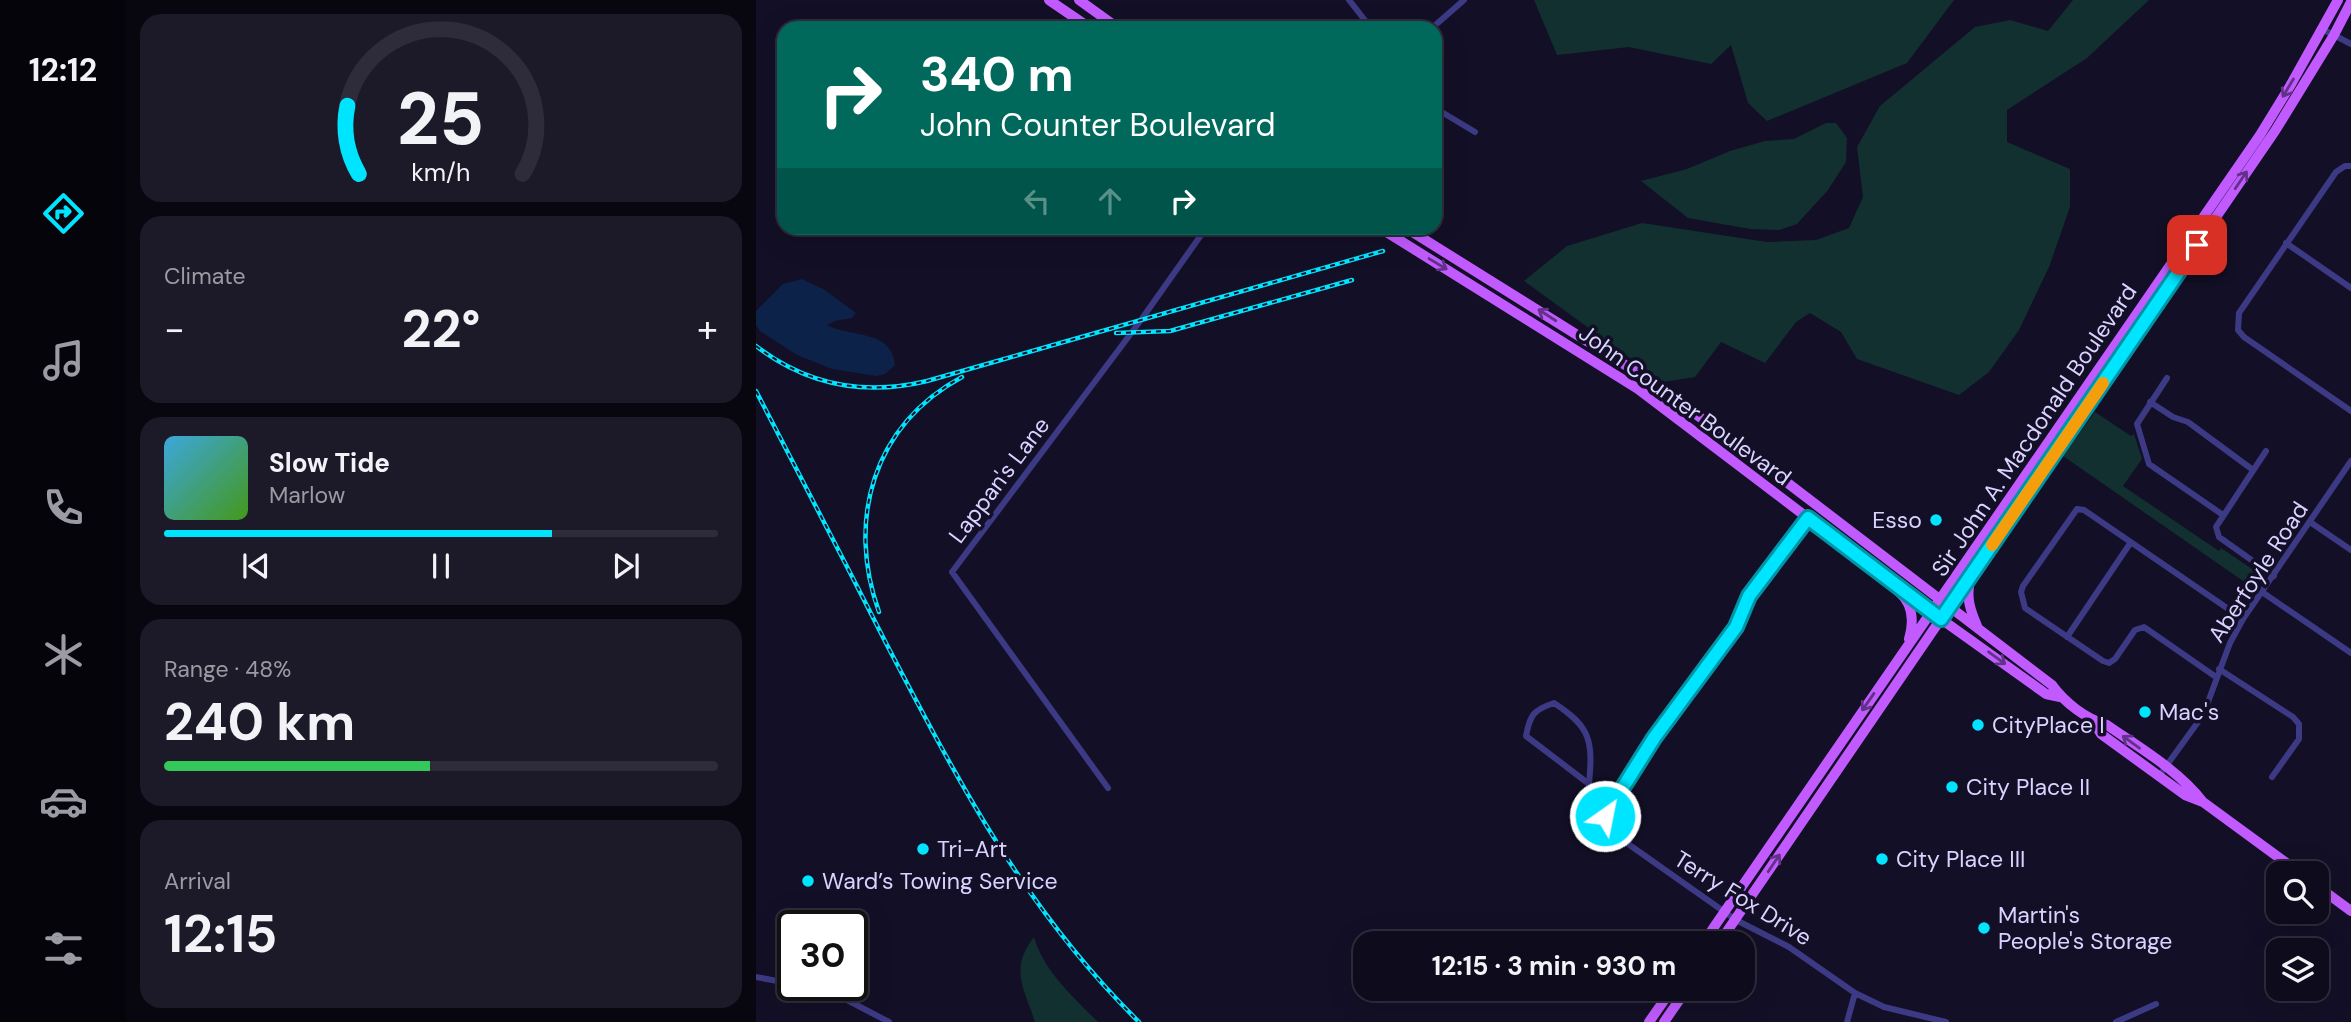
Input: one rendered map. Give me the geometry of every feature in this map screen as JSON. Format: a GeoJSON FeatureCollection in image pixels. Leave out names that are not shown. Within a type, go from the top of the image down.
{"type":"FeatureCollection","features":[{"type":"Feature","properties":{"kind":"main road"},"geometry":{"type":"LineString","coordinates":[[1049,0],[1080,21]]}},
{"type":"Feature","properties":{"kind":"main road"},"geometry":{"type":"LineString","coordinates":[[1079,0],[1108,21]]}},
{"type":"Feature","properties":{"kind":"main road","name":"Sir John A. Macdonald Boulevard"},"geometry":{"type":"LineString","coordinates":[[1728,931],[2260,135],[2338,0]]}},
{"type":"Feature","properties":{"kind":"main road","name":"Sir John A. Macdonald Boulevard"},"geometry":{"type":"LineString","coordinates":[[1946,603],[1971,576],[2275,131],[2334,35],[2351,2]]}},
{"type":"Feature","properties":{"kind":"main road","name":"John Counter Boulevard"},"geometry":{"type":"LineString","coordinates":[[1391,235],[1638,389],[1937,616],[2046,694],[2060,697]]}},
{"type":"Feature","properties":{"kind":"main road","name":"John Counter Boulevard"},"geometry":{"type":"LineString","coordinates":[[1417,235],[1646,378],[1946,603],[2052,685],[2060,697],[2093,721],[2107,725],[2163,772],[2192,787],[2203,802],[2284,861]]}},
{"type":"Feature","properties":{"kind":"main road"},"geometry":{"type":"LineString","coordinates":[[1877,569],[1904,596],[1912,613],[1913,628],[1907,646]]}},
{"type":"Feature","properties":{"kind":"main road"},"geometry":{"type":"LineString","coordinates":[[1971,576],[1968,604],[1979,629]]}},
{"type":"Feature","properties":{"kind":"main road","name":"Sir John A. Macdonald Boulevard"},"geometry":{"type":"LineString","coordinates":[[1711,931],[1907,646],[1937,616]]}},
{"type":"Feature","properties":{"kind":"main road"},"geometry":{"type":"LineString","coordinates":[[2329,895],[2351,911]]}},
{"type":"Feature","properties":{"kind":"main road"},"geometry":{"type":"LineString","coordinates":[[1649,1022],[1664,1001]]}},
{"type":"Feature","properties":{"kind":"main road"},"geometry":{"type":"LineString","coordinates":[[1664,1022],[1679,1001]]}},
{"type":"Feature","properties":{"kind":"street"},"geometry":{"type":"LineString","coordinates":[[1349,0],[1366,21]]}},
{"type":"Feature","properties":{"kind":"street"},"geometry":{"type":"LineString","coordinates":[[1440,21],[1464,0]]}},
{"type":"Feature","properties":{"kind":"street"},"geometry":{"type":"LineString","coordinates":[[2322,29],[2351,44]]}},
{"type":"Feature","properties":{"kind":"street"},"geometry":{"type":"LineString","coordinates":[[1442,112],[1475,132]]}},
{"type":"Feature","properties":{"kind":"street"},"geometry":{"type":"LineString","coordinates":[[2351,166],[2345,166],[2336,172],[2287,243],[2239,313],[2238,330],[2244,337],[2351,411]]}},
{"type":"Feature","properties":{"kind":"street","name":"Lappan's Lane"},"geometry":{"type":"LineString","coordinates":[[1108,788],[952,572],[1141,320],[1201,235]]}},
{"type":"Feature","properties":{"kind":"street"},"geometry":{"type":"LineString","coordinates":[[2287,243],[2351,288]]}},
{"type":"Feature","properties":{"kind":"street"},"geometry":{"type":"LineString","coordinates":[[2167,378],[2137,424],[2149,464],[2223,515]]}},
{"type":"Feature","properties":{"kind":"street"},"geometry":{"type":"LineString","coordinates":[[2150,401],[2173,417],[2188,422],[2253,470]]}},
{"type":"Feature","properties":{"kind":"street"},"geometry":{"type":"LineString","coordinates":[[2266,451],[2216,527],[2219,537],[2274,576]]}},
{"type":"Feature","properties":{"kind":"street","name":"Aberfoyle Road"},"geometry":{"type":"LineString","coordinates":[[2163,772],[2198,722],[2230,643],[2243,619],[2351,461]]}},
{"type":"Feature","properties":{"kind":"street"},"geometry":{"type":"LineString","coordinates":[[2216,677],[2144,627],[2135,630],[2115,659],[2109,663],[2103,661],[2025,608],[2021,592],[2023,586],[2077,509],[2084,510],[2243,619]]}},
{"type":"Feature","properties":{"kind":"street"},"geometry":{"type":"LineString","coordinates":[[1597,822],[1612,808],[1654,738],[1736,627],[1749,596],[1808,518]]}},
{"type":"Feature","properties":{"kind":"street"},"geometry":{"type":"LineString","coordinates":[[2310,522],[2351,550]]}},
{"type":"Feature","properties":{"kind":"street"},"geometry":{"type":"LineString","coordinates":[[2067,637],[2131,542]]}},
{"type":"Feature","properties":{"kind":"street"},"geometry":{"type":"LineString","coordinates":[[2262,592],[2351,653]]}},
{"type":"Feature","properties":{"kind":"street"},"geometry":{"type":"LineString","coordinates":[[2219,669],[2293,717],[2299,724],[2299,739],[2272,776]]}},
{"type":"Feature","properties":{"kind":"street"},"geometry":{"type":"LineString","coordinates":[[1589,784],[1526,736],[1530,716],[1542,707],[1554,703],[1576,717],[1588,737],[1591,760],[1589,784],[1597,822]]}},
{"type":"Feature","properties":{"kind":"street","name":"Terry Fox Drive"},"geometry":{"type":"LineString","coordinates":[[1597,822],[1736,920],[1788,947],[1855,993],[1884,1007],[1947,1022]]}},
{"type":"Feature","properties":{"kind":"street"},"geometry":{"type":"LineString","coordinates":[[756,977],[777,981]]}},
{"type":"Feature","properties":{"kind":"street"},"geometry":{"type":"LineString","coordinates":[[1847,1022],[1855,993]]}},
{"type":"Feature","properties":{"kind":"street"},"geometry":{"type":"LineString","coordinates":[[849,1001],[889,1022]]}},
{"type":"Feature","properties":{"kind":"street"},"geometry":{"type":"LineString","coordinates":[[2116,1022],[2156,1004]]}},
{"type":"Feature","properties":{"kind":"green space"},"geometry":{"type":"Polygon","coordinates":[[[1534,0],[1954,0],[1907,63],[1767,121],[1748,103],[1731,45],[1711,64],[1629,47],[1557,55],[1534,0]]]}},
{"type":"Feature","properties":{"kind":"green space"},"geometry":{"type":"Polygon","coordinates":[[[2073,0],[2149,0],[2087,58],[2007,110],[2007,142],[2070,169],[2070,207],[2049,267],[2019,330],[1989,372],[1959,395],[1857,359],[1841,332],[1810,313],[1796,322],[1765,363],[1721,342],[1695,377],[1663,382],[1524,281],[1567,246],[1642,223],[1767,242],[1816,240],[1849,228],[1863,197],[1857,147],[1880,106],[1975,27],[2010,20],[2048,31],[2073,0]]]}},
{"type":"Feature","properties":{"kind":"green space"},"geometry":{"type":"Polygon","coordinates":[[[1826,123],[1836,123],[1847,138],[1846,162],[1828,190],[1797,224],[1779,230],[1750,229],[1688,218],[1641,181],[1687,169],[1730,151],[1765,141],[1794,139],[1826,123]]]}},
{"type":"Feature","properties":{"kind":"green space"},"geometry":{"type":"Polygon","coordinates":[[[2095,412],[2131,436],[2134,434],[2142,459],[2123,486],[2219,551],[2221,548],[2255,571],[2246,583],[2063,456],[2095,412]]]}},
{"type":"Feature","properties":{"kind":"green space"},"geometry":{"type":"Polygon","coordinates":[[[1034,937],[1052,972],[1098,1022],[1035,1022],[1023,989],[1020,969],[1026,948],[1034,937]]]}},
{"type":"Feature","properties":{"kind":"water"},"geometry":{"type":"Polygon","coordinates":[[[802,279],[825,290],[856,313],[852,318],[827,325],[879,340],[887,345],[895,365],[885,374],[876,376],[832,369],[797,355],[760,331],[756,325],[756,311],[783,284],[802,279]]]}},
{"type":"Feature","properties":{"kind":"railway"},"geometry":{"type":"LineString","coordinates":[[756,346],[796,370],[837,384],[859,387],[904,385],[927,381],[1383,251]]}},
{"type":"Feature","properties":{"kind":"railway"},"geometry":{"type":"LineString","coordinates":[[1116,333],[1170,331],[1352,280]]}},
{"type":"Feature","properties":{"kind":"railway"},"geometry":{"type":"LineString","coordinates":[[879,612],[869,577],[866,543],[867,510],[875,478],[888,448],[907,421],[932,397],[962,377]]}},
{"type":"Feature","properties":{"kind":"railway"},"geometry":{"type":"LineString","coordinates":[[756,391],[941,747],[998,844],[1062,936],[1139,1022]]}},
{"type":"Feature","properties":{"kind":"slow traffic"},"geometry":{"type":"LineString","coordinates":[[1992,545],[2103,383]]}},
{"type":"Feature","properties":{"kind":"place","name":"Esso"},"geometry":{"type":"Point","coordinates":[1936,520]}},
{"type":"Feature","properties":{"kind":"place","name":"Mac's"},"geometry":{"type":"Point","coordinates":[2145,712]}},
{"type":"Feature","properties":{"kind":"place","name":"CityPlace I"},"geometry":{"type":"Point","coordinates":[1978,725]}},
{"type":"Feature","properties":{"kind":"place","name":"City Place II"},"geometry":{"type":"Point","coordinates":[1952,787]}},
{"type":"Feature","properties":{"kind":"place","name":"Tri-Art"},"geometry":{"type":"Point","coordinates":[923,849]}},
{"type":"Feature","properties":{"kind":"place","name":"City Place III"},"geometry":{"type":"Point","coordinates":[1882,859]}},
{"type":"Feature","properties":{"kind":"place","name":"Ward’s Towing Service"},"geometry":{"type":"Point","coordinates":[808,881]}},
{"type":"Feature","properties":{"kind":"place","name":"Martin's People's Storage"},"geometry":{"type":"Point","coordinates":[1984,928]}},
{"type":"Feature","properties":{"kind":"route"},"geometry":{"type":"LineString","coordinates":[[1605,816],[1654,738],[1736,627],[1749,596],[1808,518],[1941,619],[2197,245]]}}]}
